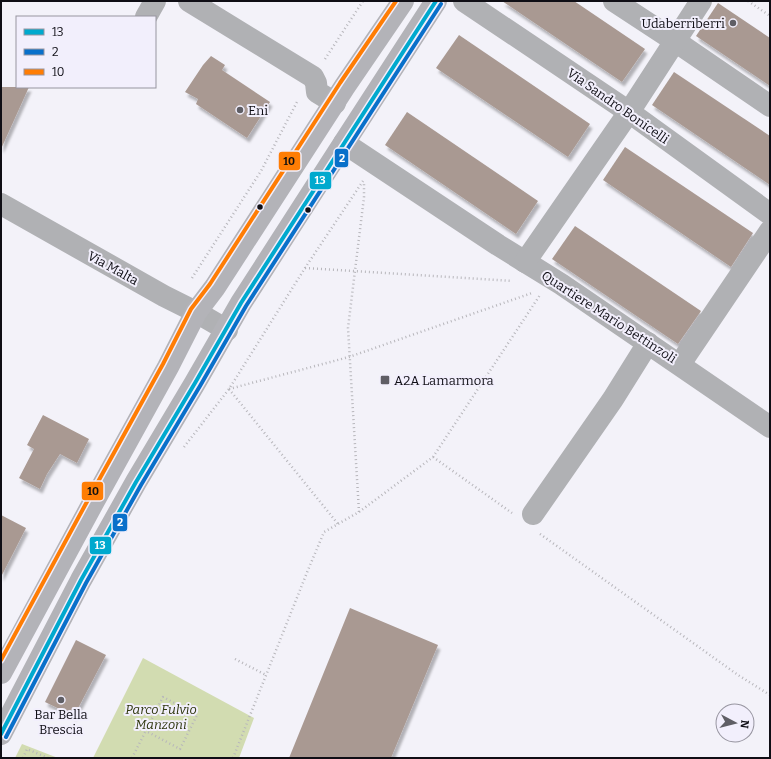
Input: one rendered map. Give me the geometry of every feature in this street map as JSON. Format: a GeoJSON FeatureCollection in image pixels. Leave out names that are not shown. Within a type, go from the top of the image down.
{"type":"FeatureCollection","features":[{"type":"Feature","properties":{"kind":"main road"},"geometry":{"type":"LineString","coordinates":[[1,673],[168,367],[196,312],[215,287],[334,103],[403,1]]}},
{"type":"Feature","properties":{"kind":"main road"},"geometry":{"type":"LineString","coordinates":[[1,734],[81,580],[136,482],[227,330],[241,303],[436,1]]}},
{"type":"Feature","properties":{"kind":"street"},"geometry":{"type":"LineString","coordinates":[[147,16],[155,1]]}},
{"type":"Feature","properties":{"kind":"street"},"geometry":{"type":"LineString","coordinates":[[189,1],[313,77],[316,83],[317,92],[334,103]]}},
{"type":"Feature","properties":{"kind":"street","name":"Via Sandro Bonicelli"},"geometry":{"type":"LineString","coordinates":[[464,1],[629,112],[770,214]]}},
{"type":"Feature","properties":{"kind":"street"},"geometry":{"type":"LineString","coordinates":[[614,1],[770,106]]}},
{"type":"Feature","properties":{"kind":"street"},"geometry":{"type":"LineString","coordinates":[[525,262],[629,112],[701,1]]}},
{"type":"Feature","properties":{"kind":"street","name":"Quartiere Mario Bettinzoli"},"geometry":{"type":"LineString","coordinates":[[344,143],[525,262],[552,286],[648,343],[680,364],[770,231]]}},
{"type":"Feature","properties":{"kind":"street","name":"Via Malta"},"geometry":{"type":"LineString","coordinates":[[1,204],[227,330]]}},
{"type":"Feature","properties":{"kind":"street"},"geometry":{"type":"LineString","coordinates":[[529,520],[613,399],[648,343]]}},
{"type":"Feature","properties":{"kind":"street"},"geometry":{"type":"LineString","coordinates":[[680,364],[770,427]]}},
{"type":"Feature","properties":{"kind":"path"},"geometry":{"type":"LineString","coordinates":[[748,1],[770,16]]}},
{"type":"Feature","properties":{"kind":"path"},"geometry":{"type":"LineString","coordinates":[[183,450],[229,389],[364,178],[364,197],[348,328],[359,512]]}},
{"type":"Feature","properties":{"kind":"path"},"geometry":{"type":"LineString","coordinates":[[305,268],[513,281]]}},
{"type":"Feature","properties":{"kind":"path"},"geometry":{"type":"LineString","coordinates":[[229,389],[349,357],[552,286]]}},
{"type":"Feature","properties":{"kind":"path"},"geometry":{"type":"LineString","coordinates":[[233,758],[324,532],[359,512],[433,457],[552,286]]}},
{"type":"Feature","properties":{"kind":"path"},"geometry":{"type":"LineString","coordinates":[[229,389],[338,524]]}},
{"type":"Feature","properties":{"kind":"path"},"geometry":{"type":"LineString","coordinates":[[433,457],[529,520],[738,675],[770,695]]}},
{"type":"Feature","properties":{"kind":"path"},"geometry":{"type":"LineString","coordinates":[[235,659],[266,675]]}},
{"type":"Feature","properties":{"kind":"path"},"geometry":{"type":"LineString","coordinates":[[132,758],[163,697],[198,715],[180,749],[146,731]]}},
{"type":"Feature","properties":{"kind":"path"},"geometry":{"type":"LineString","coordinates":[[23,758],[27,749],[48,758]]}},
{"type":"Feature","properties":{"kind":"green space","name":"Parco Fulvio Manzoni"},"geometry":{"type":"Polygon","coordinates":[[[143,658],[254,718],[239,758],[93,758],[143,658]]]}},
{"type":"Feature","properties":{"kind":"green space"},"geometry":{"type":"Polygon","coordinates":[[[22,744],[58,758],[15,758],[22,744]]]}},
{"type":"Feature","properties":{"kind":"building"},"geometry":{"type":"Polygon","coordinates":[[[502,1],[574,1],[645,49],[622,82],[502,1]]]}},
{"type":"Feature","properties":{"kind":"building"},"geometry":{"type":"Polygon","coordinates":[[[718,3],[770,38],[770,86],[696,36],[718,3]]]}},
{"type":"Feature","properties":{"kind":"building"},"geometry":{"type":"Polygon","coordinates":[[[459,35],[590,124],[568,157],[436,68],[459,35]]]}},
{"type":"Feature","properties":{"kind":"building"},"geometry":{"type":"Polygon","coordinates":[[[211,56],[225,65],[222,70],[270,102],[247,138],[196,104],[198,99],[185,92],[203,65],[211,56]]]}},
{"type":"Feature","properties":{"kind":"building"},"geometry":{"type":"Polygon","coordinates":[[[674,72],[770,136],[770,185],[652,105],[674,72]]]}},
{"type":"Feature","properties":{"kind":"building"},"geometry":{"type":"Polygon","coordinates":[[[1,87],[29,88],[1,149],[1,87]]]}},
{"type":"Feature","properties":{"kind":"building"},"geometry":{"type":"Polygon","coordinates":[[[407,112],[538,201],[516,234],[385,145],[407,112]]]}},
{"type":"Feature","properties":{"kind":"building"},"geometry":{"type":"Polygon","coordinates":[[[625,147],[753,233],[731,267],[603,180],[625,147]]]}},
{"type":"Feature","properties":{"kind":"building"},"geometry":{"type":"Polygon","coordinates":[[[575,226],[701,311],[678,344],[552,259],[575,226]]]}},
{"type":"Feature","properties":{"kind":"building"},"geometry":{"type":"Polygon","coordinates":[[[43,415],[89,439],[77,463],[60,454],[47,474],[40,489],[19,478],[34,449],[27,445],[43,415]]]}},
{"type":"Feature","properties":{"kind":"building"},"geometry":{"type":"Polygon","coordinates":[[[1,515],[26,528],[1,577],[1,515]]]}},
{"type":"Feature","properties":{"kind":"building"},"geometry":{"type":"Polygon","coordinates":[[[350,608],[438,645],[391,758],[289,758],[350,608]]]}},
{"type":"Feature","properties":{"kind":"building"},"geometry":{"type":"Polygon","coordinates":[[[76,640],[106,655],[74,716],[45,702],[76,640]]]}},
{"type":"Feature","properties":{"kind":"transit line","name":"10"},"geometry":{"type":"LineString","coordinates":[[1,660],[163,364],[191,309],[210,284],[340,83],[396,1]]}},
{"type":"Feature","properties":{"kind":"transit line","name":"13"},"geometry":{"type":"LineString","coordinates":[[1,734],[81,580],[136,482],[241,303],[436,1]]}},
{"type":"Feature","properties":{"kind":"transit line","name":"2"},"geometry":{"type":"LineString","coordinates":[[6,737],[86,583],[141,485],[246,306],[441,4]]}},
{"type":"Feature","properties":{"kind":"place","name":"Udaberriberri"},"geometry":{"type":"Point","coordinates":[733,23]}},
{"type":"Feature","properties":{"kind":"place","name":"Eni"},"geometry":{"type":"Point","coordinates":[240,110]}},
{"type":"Feature","properties":{"kind":"place","name":"A2A Lamarmora"},"geometry":{"type":"Point","coordinates":[385,380]}},
{"type":"Feature","properties":{"kind":"place","name":"Bar Bella Brescia"},"geometry":{"type":"Point","coordinates":[61,700]}}]}
